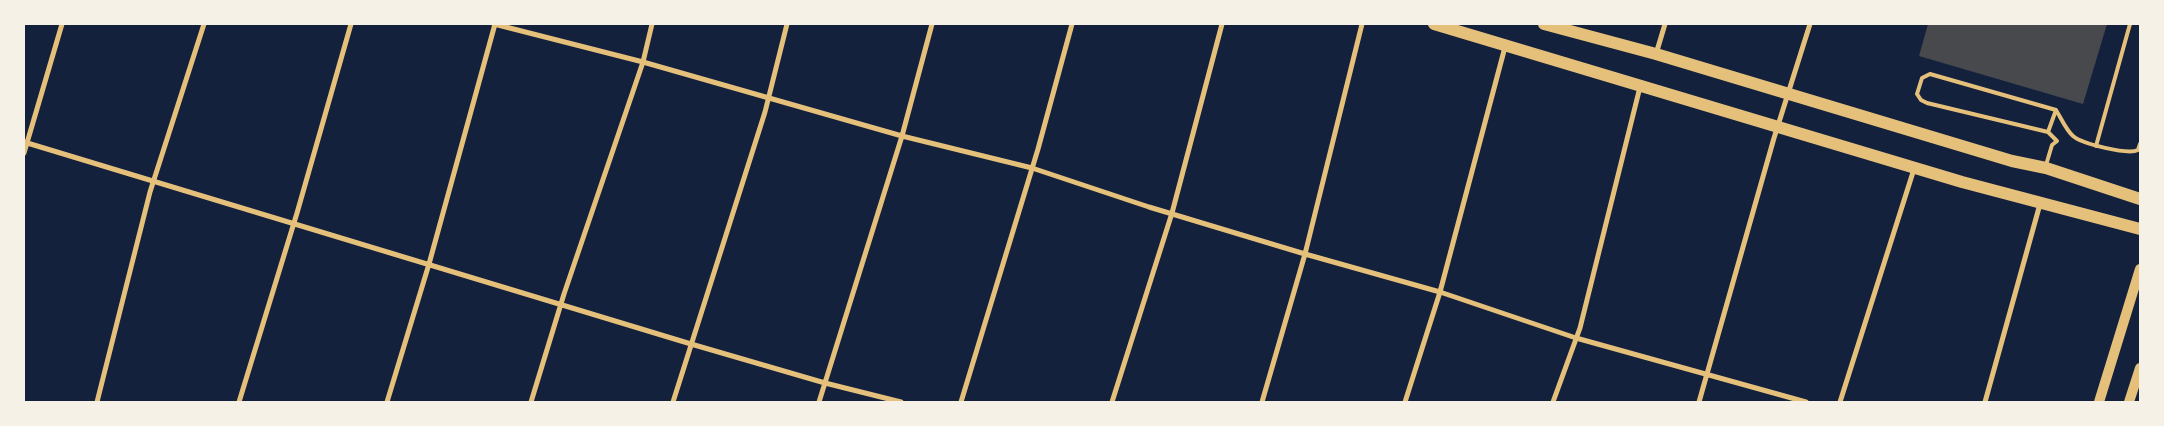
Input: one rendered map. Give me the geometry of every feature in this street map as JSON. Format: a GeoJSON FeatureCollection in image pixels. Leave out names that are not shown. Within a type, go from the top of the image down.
{"type":"FeatureCollection","features":[{"type":"Feature","properties":{"kind":"main road"},"geometry":{"type":"LineString","coordinates":[[1434,24],[1777,128],[2040,204],[2140,229]]}},
{"type":"Feature","properties":{"kind":"main road"},"geometry":{"type":"LineString","coordinates":[[1544,24],[1656,54],[2012,162],[2046,168],[2140,199]]}},
{"type":"Feature","properties":{"kind":"main road"},"geometry":{"type":"LineString","coordinates":[[2099,402],[2140,269]]}},
{"type":"Feature","properties":{"kind":"main road"},"geometry":{"type":"LineString","coordinates":[[2129,402],[2140,368]]}},
{"type":"Feature","properties":{"kind":"street"},"geometry":{"type":"LineString","coordinates":[[24,153],[25,142],[62,24]]}},
{"type":"Feature","properties":{"kind":"street"},"geometry":{"type":"LineString","coordinates":[[96,402],[154,180],[204,24]]}},
{"type":"Feature","properties":{"kind":"street"},"geometry":{"type":"LineString","coordinates":[[239,402],[294,222],[351,24]]}},
{"type":"Feature","properties":{"kind":"street"},"geometry":{"type":"LineString","coordinates":[[387,402],[429,264],[495,24],[643,62],[902,136],[1032,168],[1305,254],[1440,292],[1576,338],[1806,402]]}},
{"type":"Feature","properties":{"kind":"street"},"geometry":{"type":"LineString","coordinates":[[531,402],[561,304],[643,62],[652,24]]}},
{"type":"Feature","properties":{"kind":"street"},"geometry":{"type":"LineString","coordinates":[[673,402],[765,112],[787,24]]}},
{"type":"Feature","properties":{"kind":"street"},"geometry":{"type":"LineString","coordinates":[[820,402],[902,136],[932,24]]}},
{"type":"Feature","properties":{"kind":"street"},"geometry":{"type":"LineString","coordinates":[[961,402],[1032,168],[1072,24]]}},
{"type":"Feature","properties":{"kind":"street"},"geometry":{"type":"LineString","coordinates":[[1112,402],[1172,213],[1222,24]]}},
{"type":"Feature","properties":{"kind":"street"},"geometry":{"type":"LineString","coordinates":[[1262,402],[1305,254],[1362,24]]}},
{"type":"Feature","properties":{"kind":"street"},"geometry":{"type":"LineString","coordinates":[[1656,54],[1665,24]]}},
{"type":"Feature","properties":{"kind":"street"},"geometry":{"type":"LineString","coordinates":[[1700,402],[1777,128],[1810,24]]}},
{"type":"Feature","properties":{"kind":"street"},"geometry":{"type":"LineString","coordinates":[[1405,402],[1440,292],[1505,46]]}},
{"type":"Feature","properties":{"kind":"street"},"geometry":{"type":"LineString","coordinates":[[1553,402],[1576,338],[1640,86]]}},
{"type":"Feature","properties":{"kind":"street"},"geometry":{"type":"LineString","coordinates":[[25,142],[294,222],[691,344],[825,383],[901,402]]}},
{"type":"Feature","properties":{"kind":"street"},"geometry":{"type":"LineString","coordinates":[[1840,402],[1915,168]]}},
{"type":"Feature","properties":{"kind":"street"},"geometry":{"type":"LineString","coordinates":[[1985,402],[2040,204]]}},
{"type":"Feature","properties":{"kind":"lane"},"geometry":{"type":"LineString","coordinates":[[2096,146],[2130,24]]}},
{"type":"Feature","properties":{"kind":"lane"},"geometry":{"type":"LineString","coordinates":[[2046,168],[2052,145],[2058,141],[2048,132],[1927,103],[1921,100],[1917,94],[1922,78],[1930,74],[2056,110],[2073,137],[2096,146],[2135,152],[2140,144]]}},
{"type":"Feature","properties":{"kind":"lane"},"geometry":{"type":"LineString","coordinates":[[2048,132],[2056,110]]}},
{"type":"Feature","properties":{"kind":"building"},"geometry":{"type":"Polygon","coordinates":[[[1928,24],[2107,24],[2083,104],[1919,56],[1928,24]]]}}]}
